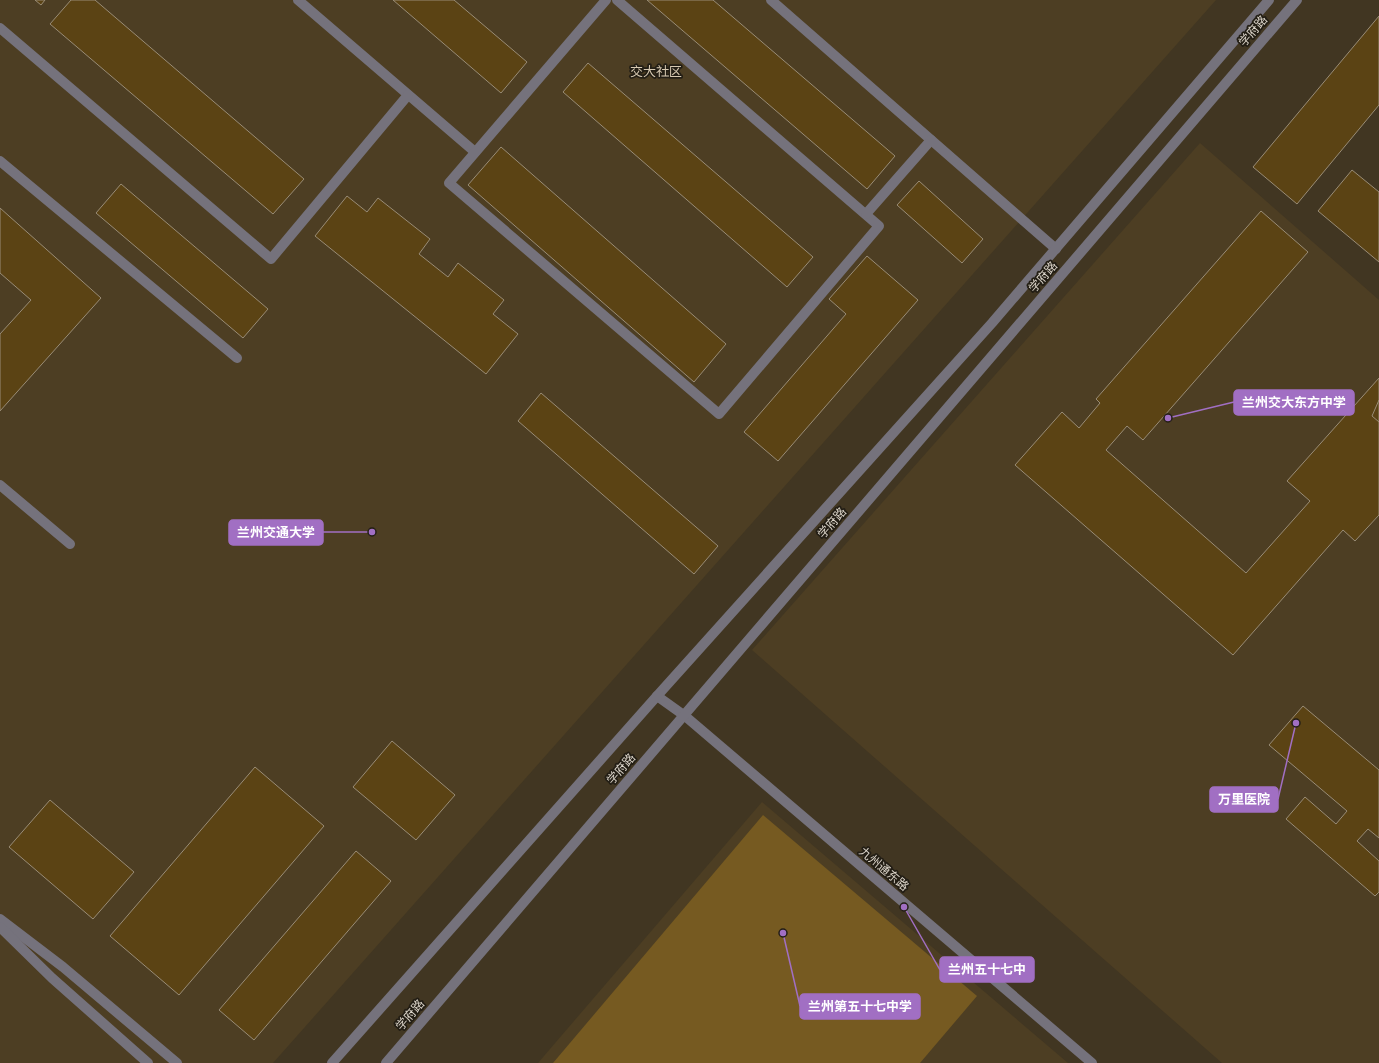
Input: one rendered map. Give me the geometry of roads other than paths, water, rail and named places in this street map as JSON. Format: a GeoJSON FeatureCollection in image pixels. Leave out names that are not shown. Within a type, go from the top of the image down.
{"type":"FeatureCollection","features":[{"type":"Feature","properties":{"kind":"street"},"geometry":{"type":"LineString","coordinates":[[298,0],[475,152]]}},
{"type":"Feature","properties":{"kind":"street"},"geometry":{"type":"LineString","coordinates":[[606,0],[449,183],[718,414],[879,226],[617,0]]}},
{"type":"Feature","properties":{"kind":"street"},"geometry":{"type":"LineString","coordinates":[[771,0],[1056,248]]}},
{"type":"Feature","properties":{"kind":"street","name":"学府路"},"geometry":{"type":"LineString","coordinates":[[332,1063],[992,323],[1269,0]]}},
{"type":"Feature","properties":{"kind":"street","name":"学府路"},"geometry":{"type":"LineString","coordinates":[[386,1063],[1297,0]]}},
{"type":"Feature","properties":{"kind":"street"},"geometry":{"type":"LineString","coordinates":[[0,28],[271,259],[408,95]]}},
{"type":"Feature","properties":{"kind":"street"},"geometry":{"type":"LineString","coordinates":[[866,214],[931,140]]}},
{"type":"Feature","properties":{"kind":"street"},"geometry":{"type":"LineString","coordinates":[[0,161],[237,358]]}},
{"type":"Feature","properties":{"kind":"street"},"geometry":{"type":"LineString","coordinates":[[0,485],[70,544]]}},
{"type":"Feature","properties":{"kind":"street","name":"九州通东路"},"geometry":{"type":"LineString","coordinates":[[658,696],[684,716],[1092,1063]]}},
{"type":"Feature","properties":{"kind":"street"},"geometry":{"type":"LineString","coordinates":[[0,919],[63,967],[177,1063]]}},
{"type":"Feature","properties":{"kind":"street"},"geometry":{"type":"LineString","coordinates":[[0,927],[52,978],[148,1063]]}},
{"type":"Feature","properties":{"kind":"place","name":"兰州交大东方中学"},"geometry":{"type":"Point","coordinates":[1168,418]}},
{"type":"Feature","properties":{"kind":"place","name":"兰州交通大学"},"geometry":{"type":"Point","coordinates":[372,532]}},
{"type":"Feature","properties":{"kind":"place","name":"万里医院"},"geometry":{"type":"Point","coordinates":[1296,723]}},
{"type":"Feature","properties":{"kind":"place","name":"兰州五十七中"},"geometry":{"type":"Point","coordinates":[904,907]}},
{"type":"Feature","properties":{"kind":"place","name":"兰州第五十七中学"},"geometry":{"type":"Point","coordinates":[783,933]}},
{"type":"Feature","properties":{"kind":"district","name":"交大社区"},"geometry":{"type":"Point","coordinates":[656,71]}}]}
